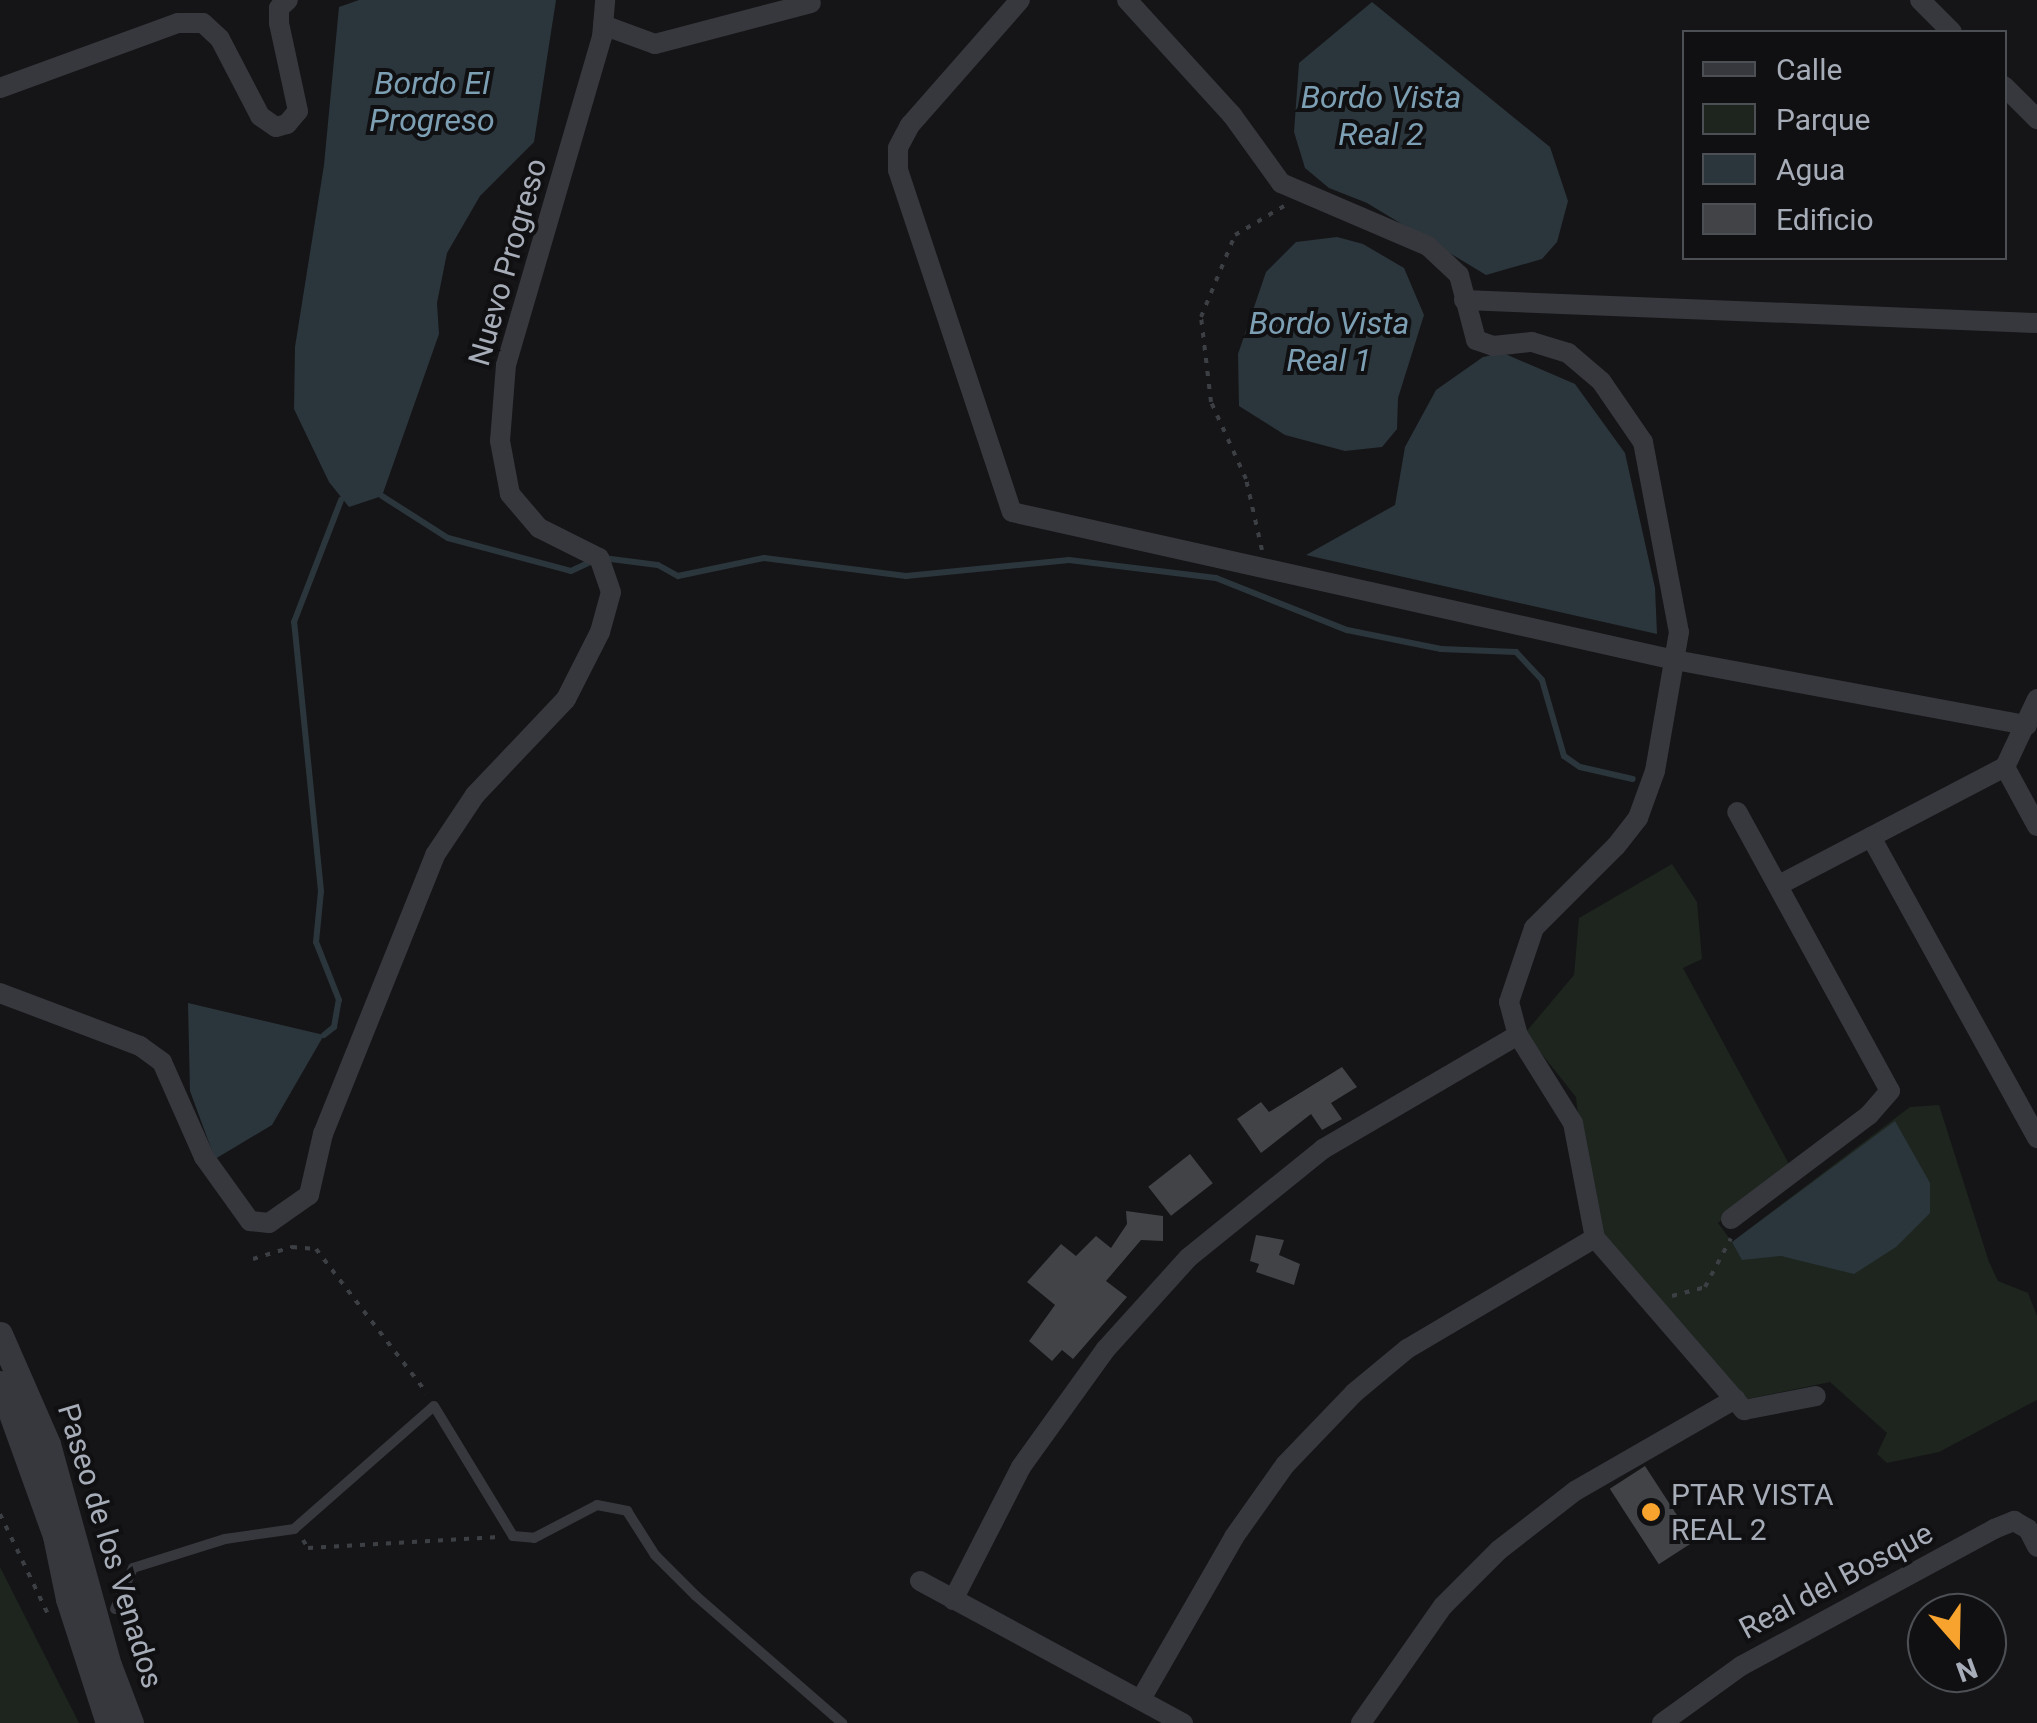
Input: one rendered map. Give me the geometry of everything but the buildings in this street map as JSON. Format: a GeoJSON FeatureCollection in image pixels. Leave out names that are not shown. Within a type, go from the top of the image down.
{"type":"FeatureCollection","features":[{"type":"Feature","properties":{"kind":"street"},"geometry":{"type":"LineString","coordinates":[[0,88],[178,23],[203,24],[220,39],[260,116],[276,127],[287,124],[298,110],[279,23],[279,8],[288,0]]}},
{"type":"Feature","properties":{"kind":"street","name":"Nuevo Progreso"},"geometry":{"type":"LineString","coordinates":[[0,993],[140,1046],[162,1062],[204,1157],[250,1221],[269,1223],[309,1195],[322,1134],[435,855],[475,795],[566,699],[600,632],[610,592],[599,558],[539,528],[510,494],[500,441],[506,365],[603,25],[605,0]]}},
{"type":"Feature","properties":{"kind":"street"},"geometry":{"type":"LineString","coordinates":[[1020,0],[910,124],[898,148],[898,170],[1012,512],[1674,660],[2027,725]]}},
{"type":"Feature","properties":{"kind":"street"},"geometry":{"type":"LineString","coordinates":[[1127,0],[1232,114],[1267,169],[1306,196],[1428,246],[1459,275],[1476,340],[1493,346],[1532,342],[1568,353],[1601,381],[1643,442],[1679,632],[1655,771],[1638,818],[1534,928],[1514,972],[1509,1002],[1518,1035],[1573,1124],[1595,1238],[1744,1410],[1758,1411],[1816,1396]]}},
{"type":"Feature","properties":{"kind":"street"},"geometry":{"type":"LineString","coordinates":[[1920,0],[1950,30]]}},
{"type":"Feature","properties":{"kind":"street"},"geometry":{"type":"LineString","coordinates":[[603,25],[655,44],[811,3]]}},
{"type":"Feature","properties":{"kind":"street"},"geometry":{"type":"LineString","coordinates":[[2007,89],[2037,118]]}},
{"type":"Feature","properties":{"kind":"street"},"geometry":{"type":"LineString","coordinates":[[1464,300],[2037,323]]}},
{"type":"Feature","properties":{"kind":"street"},"geometry":{"type":"LineString","coordinates":[[1778,885],[2005,767],[2037,699]]}},
{"type":"Feature","properties":{"kind":"street"},"geometry":{"type":"LineString","coordinates":[[2005,767],[2037,826]]}},
{"type":"Feature","properties":{"kind":"street"},"geometry":{"type":"LineString","coordinates":[[1732,1219],[1868,1116],[1890,1091],[1737,812]]}},
{"type":"Feature","properties":{"kind":"street"},"geometry":{"type":"LineString","coordinates":[[1872,836],[2037,1138]]}},
{"type":"Feature","properties":{"kind":"street"},"geometry":{"type":"LineString","coordinates":[[954,1600],[1021,1467],[1105,1350],[1188,1258],[1323,1148],[1518,1035]]}},
{"type":"Feature","properties":{"kind":"street"},"geometry":{"type":"LineString","coordinates":[[1142,1699],[1234,1536],[1285,1465],[1354,1393],[1408,1349],[1595,1238]]}},
{"type":"Feature","properties":{"kind":"street","name":"Paseo de los Venados"},"geometry":{"type":"LineString","coordinates":[[0,1334],[48,1444],[109,1665],[132,1723]]}},
{"type":"Feature","properties":{"kind":"street","name":"Paseo de los Venados"},"geometry":{"type":"LineString","coordinates":[[0,1383],[56,1536],[68,1600],[108,1723]]}},
{"type":"Feature","properties":{"kind":"street"},"geometry":{"type":"LineString","coordinates":[[1362,1723],[1443,1606],[1498,1550],[1575,1490],[1735,1400]]}},
{"type":"Feature","properties":{"kind":"street","name":"Real del Bosque"},"geometry":{"type":"LineString","coordinates":[[1662,1723],[1741,1666],[1994,1529],[2014,1521],[2028,1529],[2037,1547]]}},
{"type":"Feature","properties":{"kind":"street"},"geometry":{"type":"LineString","coordinates":[[920,1581],[1183,1723]]}},
{"type":"Feature","properties":{"kind":"lane"},"geometry":{"type":"LineString","coordinates":[[116,1609],[134,1568],[225,1540],[294,1528],[434,1406],[514,1536],[534,1538],[596,1505],[627,1511],[655,1555],[696,1596],[842,1723]]}},
{"type":"Feature","properties":{"kind":"path"},"geometry":{"type":"LineString","coordinates":[[1262,550],[1246,479],[1211,402],[1201,317],[1235,235],[1306,196]]}},
{"type":"Feature","properties":{"kind":"path"},"geometry":{"type":"LineString","coordinates":[[1657,1309],[1673,1294],[1705,1287],[1727,1250],[1732,1219]]}},
{"type":"Feature","properties":{"kind":"path"},"geometry":{"type":"LineString","coordinates":[[253,1259],[292,1248],[316,1249],[434,1406]]}},
{"type":"Feature","properties":{"kind":"path"},"geometry":{"type":"LineString","coordinates":[[294,1528],[308,1548],[514,1536]]}},
{"type":"Feature","properties":{"kind":"green space"},"geometry":{"type":"Polygon","coordinates":[[[1672,864],[1697,902],[1702,959],[1683,968],[1790,1166],[1718,1223],[1732,1242],[1910,1107],[1939,1105],[1989,1262],[1998,1281],[2028,1293],[2037,1316],[2037,1400],[1939,1452],[1887,1463],[1877,1454],[1887,1433],[1830,1382],[1743,1400],[1592,1243],[1576,1097],[1525,1033],[1574,975],[1579,918],[1672,864]]]}},
{"type":"Feature","properties":{"kind":"green space"},"geometry":{"type":"Polygon","coordinates":[[[0,1567],[79,1723],[0,1723],[0,1567]]]}},
{"type":"Feature","properties":{"kind":"water","name":"Bordo El Progreso"},"geometry":{"type":"Polygon","coordinates":[[[359,0],[556,0],[534,142],[480,196],[447,253],[437,303],[439,334],[382,496],[349,507],[329,482],[294,409],[295,347],[324,165],[339,7],[359,0]]]}},
{"type":"Feature","properties":{"kind":"water","name":"Bordo Vista Real 2"},"geometry":{"type":"Polygon","coordinates":[[[1372,2],[1550,147],[1568,201],[1557,242],[1542,259],[1486,275],[1367,203],[1329,188],[1305,168],[1294,132],[1299,63],[1372,2]]]}},
{"type":"Feature","properties":{"kind":"water","name":"Bordo Vista Real 1"},"geometry":{"type":"Polygon","coordinates":[[[1337,237],[1363,244],[1404,268],[1424,315],[1398,398],[1397,429],[1382,447],[1345,451],[1285,435],[1239,406],[1238,354],[1266,272],[1296,242],[1337,237]]]}},
{"type":"Feature","properties":{"kind":"water"},"geometry":{"type":"Polygon","coordinates":[[[1503,353],[1575,384],[1625,453],[1655,588],[1657,634],[1306,555],[1395,505],[1405,447],[1436,390],[1483,357],[1503,353]]]}},
{"type":"Feature","properties":{"kind":"water"},"geometry":{"type":"Polygon","coordinates":[[[188,1003],[324,1035],[272,1125],[215,1159],[190,1091],[188,1003]]]}},
{"type":"Feature","properties":{"kind":"water"},"geometry":{"type":"Polygon","coordinates":[[[1895,1121],[1930,1183],[1930,1213],[1896,1247],[1854,1274],[1781,1256],[1742,1260],[1732,1242],[1895,1121]]]}},
{"type":"Feature","properties":{"kind":"waterway"},"geometry":{"type":"LineString","coordinates":[[382,496],[448,538],[571,571],[592,561]]}},
{"type":"Feature","properties":{"kind":"waterway"},"geometry":{"type":"LineString","coordinates":[[324,1035],[334,1027],[339,1000],[316,942],[321,891],[294,622],[341,500]]}},
{"type":"Feature","properties":{"kind":"waterway"},"geometry":{"type":"LineString","coordinates":[[603,558],[658,565],[678,576],[764,558],[906,576],[1069,560],[1216,578],[1347,630],[1441,649],[1516,652],[1542,680],[1564,756],[1580,767],[1633,779]]}},
{"type":"Feature","properties":{"kind":"place","name":"PTAR VISTA REAL 2"},"geometry":{"type":"Point","coordinates":[1651,1512]}}]}
